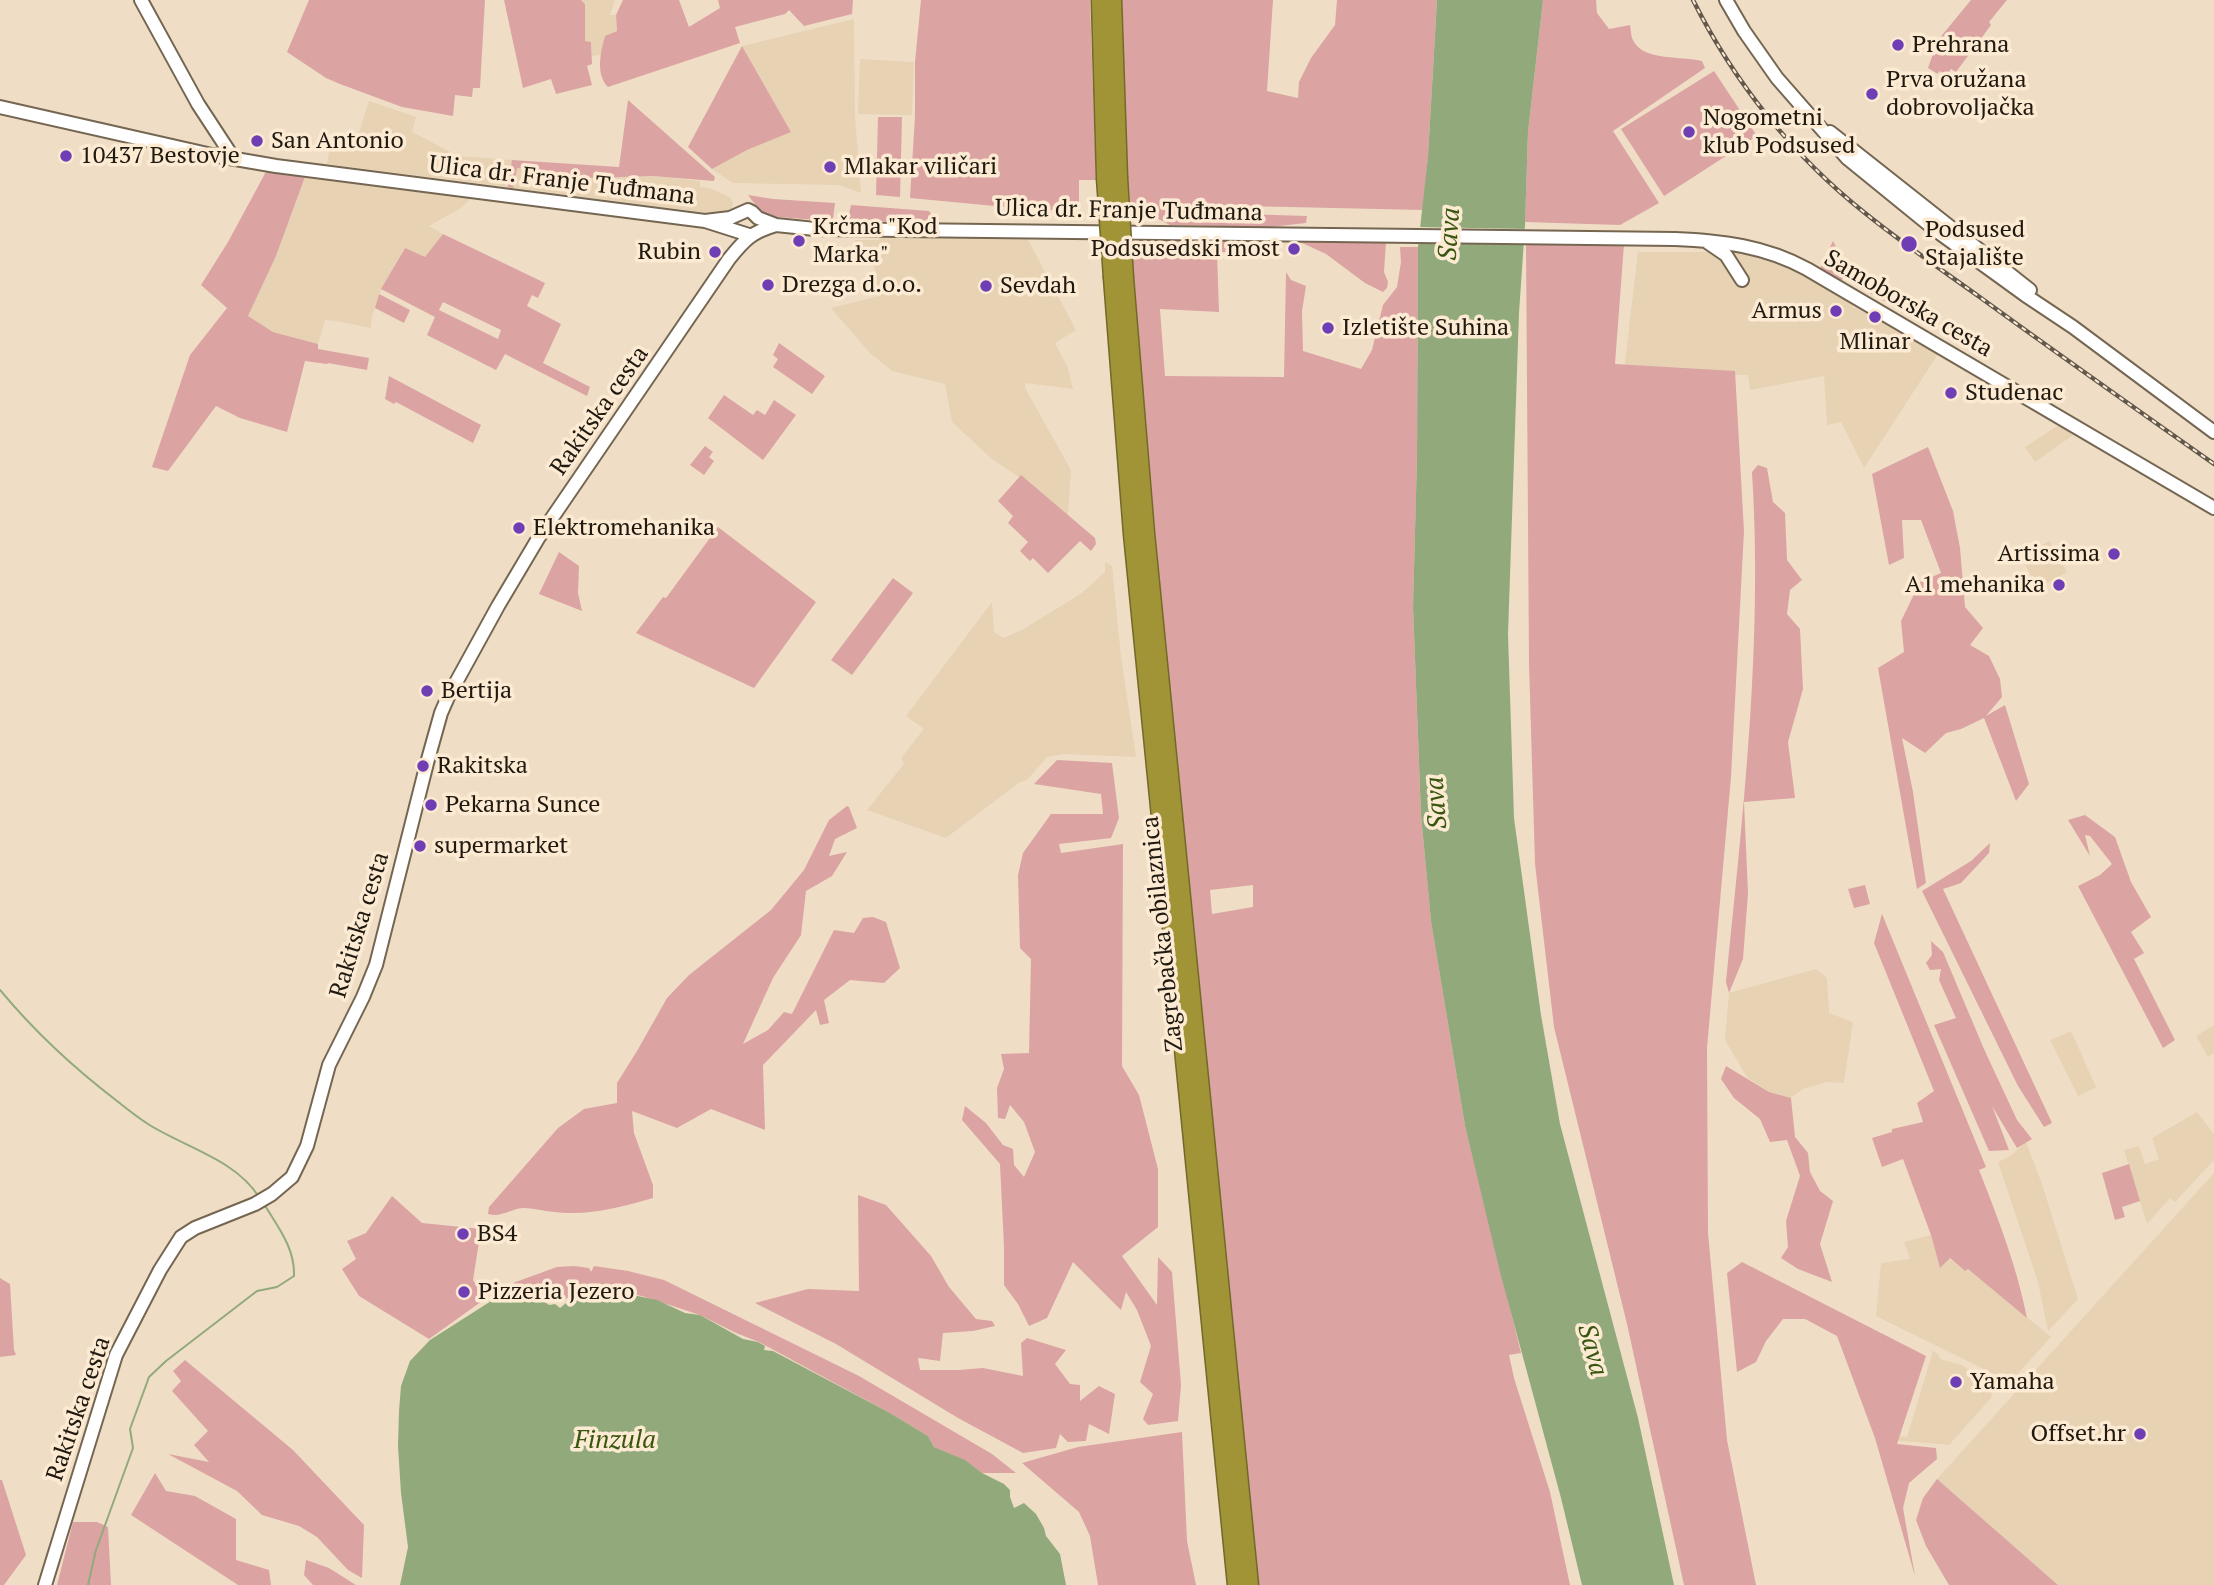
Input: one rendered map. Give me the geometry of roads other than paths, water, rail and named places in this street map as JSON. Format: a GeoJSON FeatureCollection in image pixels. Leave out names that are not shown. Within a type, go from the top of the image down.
{"type":"FeatureCollection","features":[{"type":"Feature","properties":{"kind":"highway"},"geometry":{"type":"LineString","coordinates":[[1100,0],[1118,278]]}},
{"type":"Feature","properties":{"kind":"highway"},"geometry":{"type":"LineString","coordinates":[[1112,178],[1113,0]]}},
{"type":"Feature","properties":{"kind":"highway","name":"Zagrebačka obilaznica"},"geometry":{"type":"LineString","coordinates":[[1118,278],[1132,534],[1236,1585]]}},
{"type":"Feature","properties":{"kind":"highway","name":"Zagrebačka obilaznica"},"geometry":{"type":"LineString","coordinates":[[1118,278],[1250,1585]]}},
{"type":"Feature","properties":{"kind":"main road"},"geometry":{"type":"LineString","coordinates":[[141,0],[198,104],[234,159]]}},
{"type":"Feature","properties":{"kind":"main road"},"geometry":{"type":"LineString","coordinates":[[1726,0],[1777,78],[1813,120],[1946,222],[2073,327],[2214,432]]}},
{"type":"Feature","properties":{"kind":"main road","name":"Ulica dr. Franje Tuđmana"},"geometry":{"type":"LineString","coordinates":[[0,107],[234,159],[750,229],[776,225],[840,229],[1675,239]]}},
{"type":"Feature","properties":{"kind":"main road","name":"Ulica dr. Franje Tuđmana"},"geometry":{"type":"LineString","coordinates":[[705,221],[737,216],[748,211],[752,212],[750,229]]}},
{"type":"Feature","properties":{"kind":"main road","name":"Rakitska cesta"},"geometry":{"type":"LineString","coordinates":[[45,1585],[116,1355],[177,1242],[195,1228],[272,1194],[292,1177],[300,1163],[329,1065],[376,965],[427,763],[448,697],[539,537],[750,229],[734,222],[737,216]]}},
{"type":"Feature","properties":{"kind":"main road","name":"Samoborska cesta"},"geometry":{"type":"LineString","coordinates":[[1675,239],[1752,247],[1793,261],[2214,508]]}},
{"type":"Feature","properties":{"kind":"main road"},"geometry":{"type":"LineString","coordinates":[[1704,241],[1726,255],[1742,280]]}},
{"type":"Feature","properties":{"kind":"water","name":"Sava"},"geometry":{"type":"Polygon","coordinates":[[[1437,0],[1543,0],[1528,132],[1519,313],[1508,634],[1514,818],[1541,1015],[1560,1124],[1638,1418],[1674,1585],[1582,1585],[1500,1272],[1465,1126],[1431,921],[1421,815],[1413,607],[1418,247],[1428,156],[1437,0]]]}},
{"type":"Feature","properties":{"kind":"water","name":"Finzula"},"geometry":{"type":"Polygon","coordinates":[[[586,1288],[599,1288],[657,1300],[685,1313],[700,1315],[743,1339],[758,1342],[765,1346],[764,1350],[773,1351],[928,1436],[934,1447],[965,1460],[982,1473],[1004,1484],[1010,1490],[1014,1508],[1024,1503],[1036,1514],[1046,1536],[1060,1554],[1066,1585],[400,1585],[408,1547],[401,1493],[399,1411],[401,1386],[410,1361],[430,1340],[499,1296],[527,1296],[560,1308],[573,1294],[586,1288]]]}},
{"type":"Feature","properties":{"kind":"waterway"},"geometry":{"type":"LineString","coordinates":[[0,990],[41,1035],[101,1089],[148,1124],[223,1163],[249,1184],[259,1197]]}},
{"type":"Feature","properties":{"kind":"waterway"},"geometry":{"type":"LineString","coordinates":[[88,1585],[96,1550],[133,1448],[130,1429],[149,1377],[257,1291],[277,1287],[294,1276],[289,1247],[264,1204]]}},
{"type":"Feature","properties":{"kind":"railway"},"geometry":{"type":"LineString","coordinates":[[1693,0],[1727,60],[1767,116],[1839,191],[1908,246],[2214,464]]}},
{"type":"Feature","properties":{"kind":"place","name":"Prehrana"},"geometry":{"type":"Point","coordinates":[1898,45]}},
{"type":"Feature","properties":{"kind":"place","name":"Prva oružana dobrovoljačka"},"geometry":{"type":"Point","coordinates":[1872,94]}},
{"type":"Feature","properties":{"kind":"place","name":"Nogometni klub Podsused"},"geometry":{"type":"Point","coordinates":[1689,132]}},
{"type":"Feature","properties":{"kind":"place","name":"San Antonio"},"geometry":{"type":"Point","coordinates":[257,141]}},
{"type":"Feature","properties":{"kind":"place","name":"10437 Bestovje"},"geometry":{"type":"Point","coordinates":[66,156]}},
{"type":"Feature","properties":{"kind":"place","name":"Mlakar viličari"},"geometry":{"type":"Point","coordinates":[830,167]}},
{"type":"Feature","properties":{"kind":"place","name":"Krčma \"Kod Marka\""},"geometry":{"type":"Point","coordinates":[799,241]}},
{"type":"Feature","properties":{"kind":"place","name":"Podsused Stajalište"},"geometry":{"type":"Point","coordinates":[1909,244]}},
{"type":"Feature","properties":{"kind":"place","name":"Podsusedski most"},"geometry":{"type":"Point","coordinates":[1294,249]}},
{"type":"Feature","properties":{"kind":"place","name":"Rubin"},"geometry":{"type":"Point","coordinates":[715,252]}},
{"type":"Feature","properties":{"kind":"place","name":"Drezga d.o.o."},"geometry":{"type":"Point","coordinates":[768,285]}},
{"type":"Feature","properties":{"kind":"place","name":"Sevdah"},"geometry":{"type":"Point","coordinates":[986,286]}},
{"type":"Feature","properties":{"kind":"place","name":"Armus"},"geometry":{"type":"Point","coordinates":[1836,311]}},
{"type":"Feature","properties":{"kind":"place","name":"Mlinar"},"geometry":{"type":"Point","coordinates":[1875,317]}},
{"type":"Feature","properties":{"kind":"place","name":"Izletište Suhina"},"geometry":{"type":"Point","coordinates":[1328,328]}},
{"type":"Feature","properties":{"kind":"place","name":"Studenac"},"geometry":{"type":"Point","coordinates":[1951,393]}},
{"type":"Feature","properties":{"kind":"place","name":"Elektromehanika"},"geometry":{"type":"Point","coordinates":[519,528]}},
{"type":"Feature","properties":{"kind":"place","name":"Artissima"},"geometry":{"type":"Point","coordinates":[2114,554]}},
{"type":"Feature","properties":{"kind":"place","name":"A1 mehanika"},"geometry":{"type":"Point","coordinates":[2059,585]}},
{"type":"Feature","properties":{"kind":"place","name":"Bertija"},"geometry":{"type":"Point","coordinates":[427,691]}},
{"type":"Feature","properties":{"kind":"place","name":"Rakitska"},"geometry":{"type":"Point","coordinates":[423,766]}},
{"type":"Feature","properties":{"kind":"place","name":"Pekarna Sunce"},"geometry":{"type":"Point","coordinates":[431,805]}},
{"type":"Feature","properties":{"kind":"place","name":"supermarket"},"geometry":{"type":"Point","coordinates":[420,846]}},
{"type":"Feature","properties":{"kind":"place","name":"BS4"},"geometry":{"type":"Point","coordinates":[463,1234]}},
{"type":"Feature","properties":{"kind":"place","name":"Pizzeria Jezero"},"geometry":{"type":"Point","coordinates":[464,1292]}},
{"type":"Feature","properties":{"kind":"place","name":"Yamaha"},"geometry":{"type":"Point","coordinates":[1956,1382]}},
{"type":"Feature","properties":{"kind":"place","name":"Offset.hr"},"geometry":{"type":"Point","coordinates":[2140,1434]}}]}
